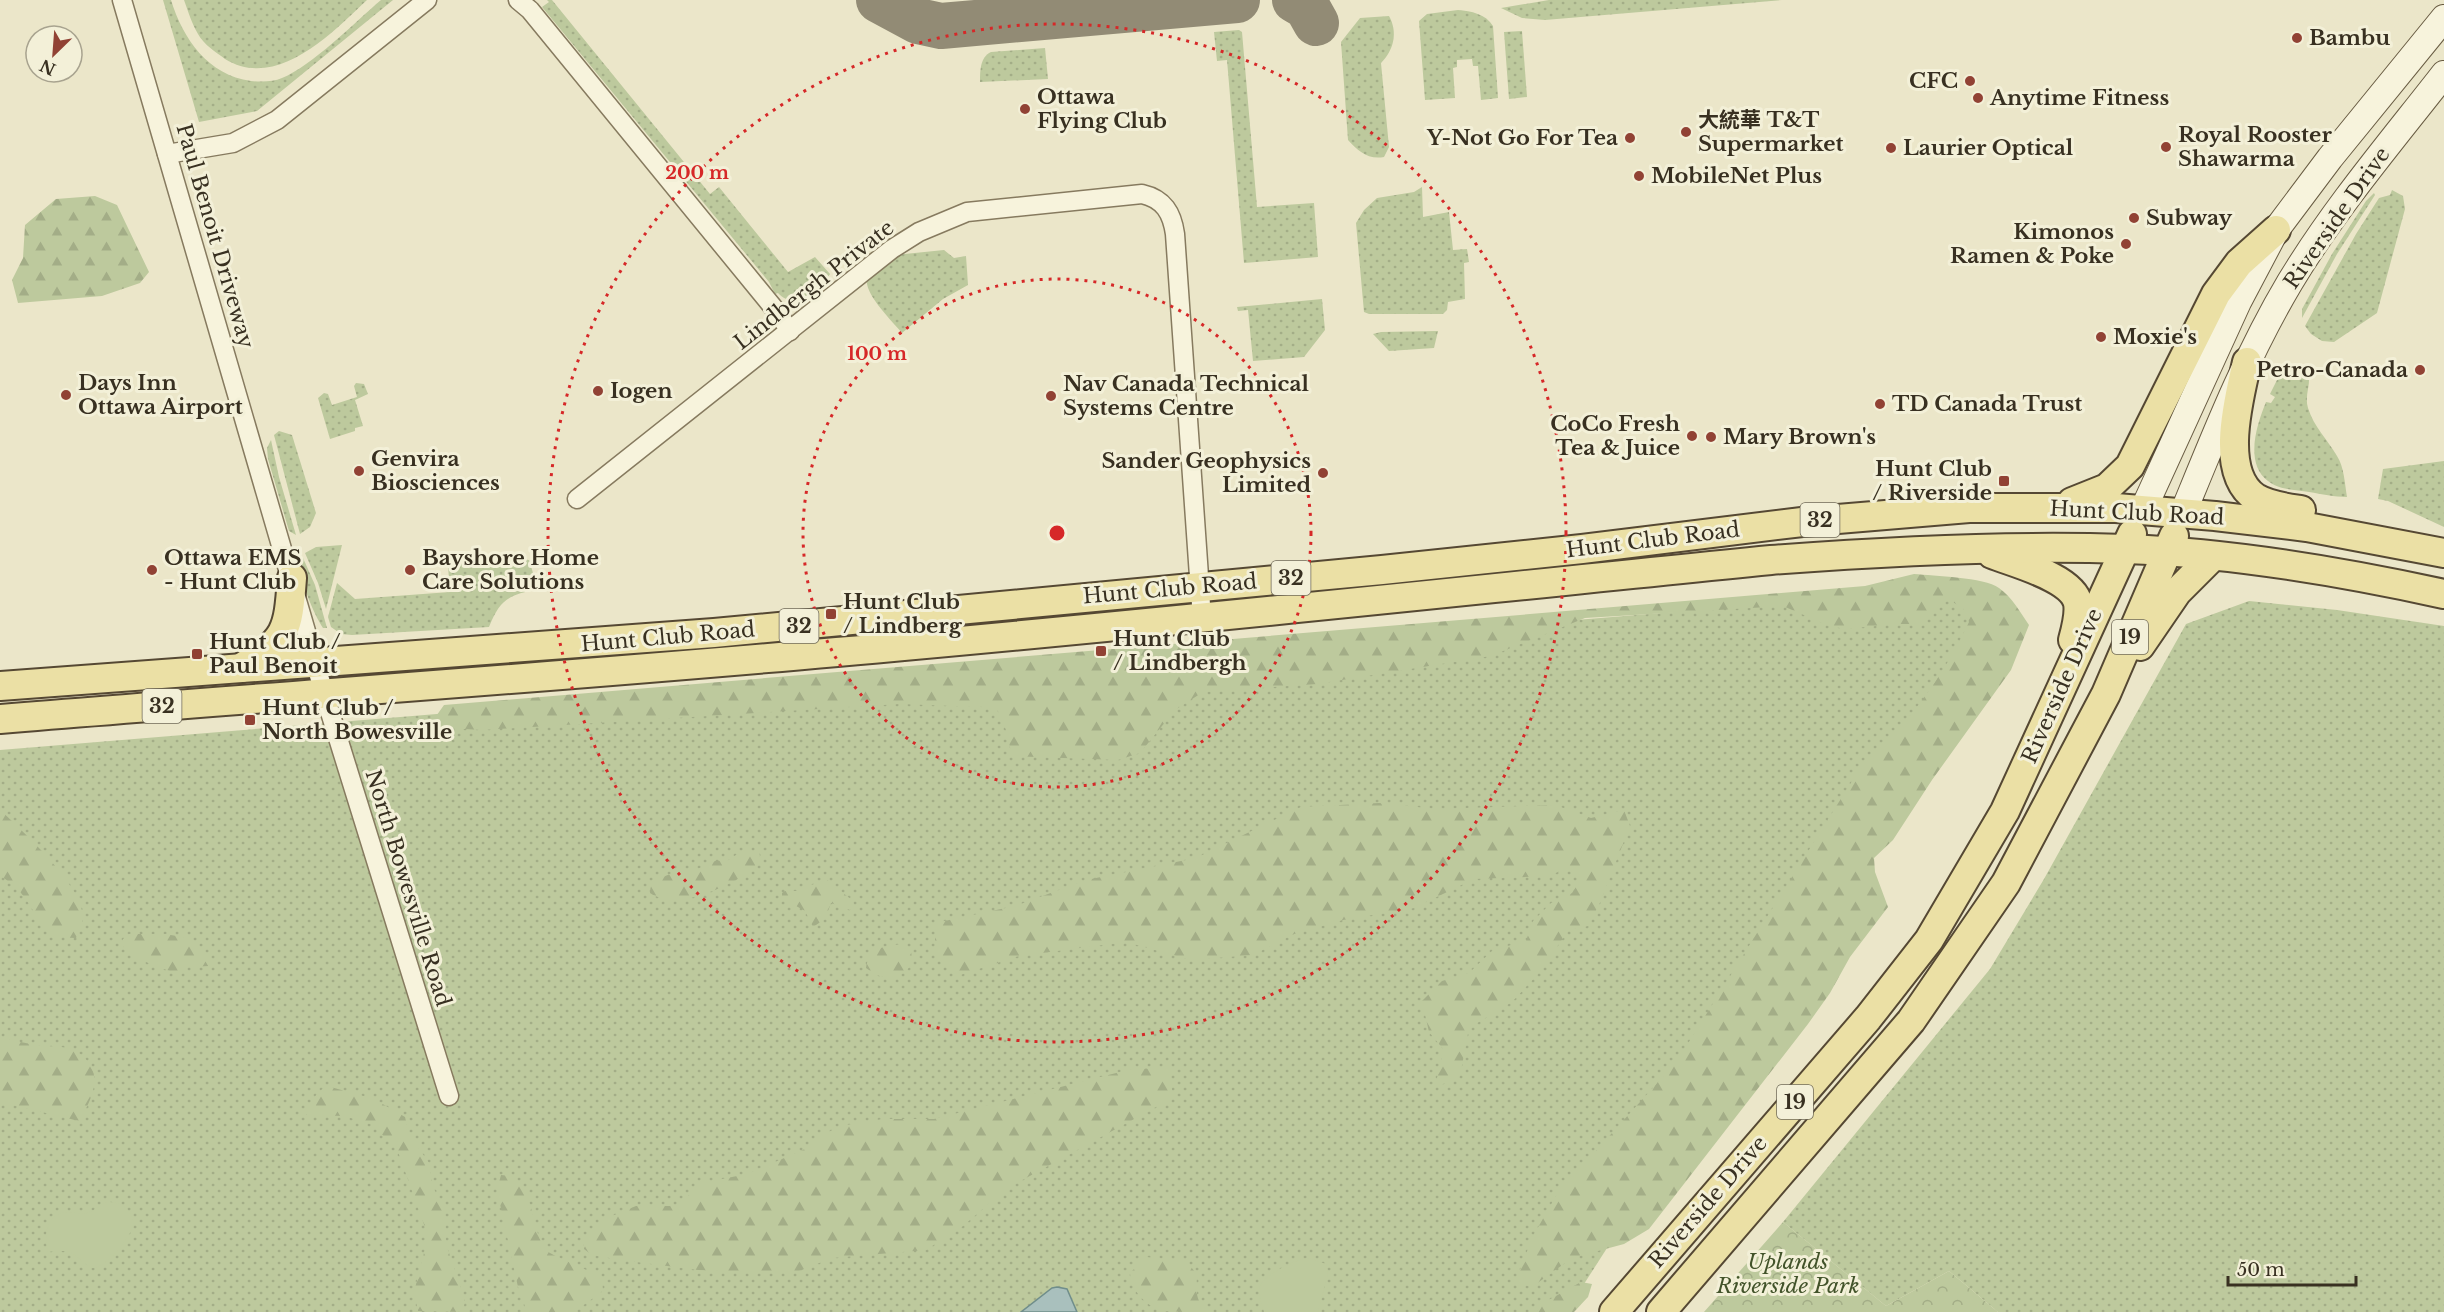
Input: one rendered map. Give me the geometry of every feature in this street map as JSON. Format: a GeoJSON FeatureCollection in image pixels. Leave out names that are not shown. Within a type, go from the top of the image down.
{"type":"FeatureCollection","features":[{"type":"Feature","properties":{"kind":"main road","name":"Riverside Drive"},"geometry":{"type":"LineString","coordinates":[[1614,1312],[1868,1018],[1929,939],[2005,811],[2238,302],[2276,230],[2351,132],[2444,18]]}},
{"type":"Feature","properties":{"kind":"main road","name":"Riverside Drive"},"geometry":{"type":"LineString","coordinates":[[1661,1312],[1918,1011],[2006,883],[2106,694],[2247,362],[2309,251],[2444,74]]}},
{"type":"Feature","properties":{"kind":"main road"},"geometry":{"type":"LineString","coordinates":[[2351,132],[2381,155]]}},
{"type":"Feature","properties":{"kind":"main road"},"geometry":{"type":"LineString","coordinates":[[2059,507],[2107,488],[2130,466],[2216,294],[2239,263],[2276,230]]}},
{"type":"Feature","properties":{"kind":"main road"},"geometry":{"type":"LineString","coordinates":[[2247,362],[2233,438],[2237,468],[2247,488],[2255,498],[2333,518],[2366,537]]}},
{"type":"Feature","properties":{"kind":"main road","name":"Hunt Club Road"},"geometry":{"type":"LineString","coordinates":[[0,686],[736,631],[1582,549],[1813,521],[1969,508],[2059,507],[2183,513],[2255,520],[2366,537],[2444,553]]}},
{"type":"Feature","properties":{"kind":"main road"},"geometry":{"type":"LineString","coordinates":[[1976,548],[2042,573],[2064,584],[2075,595],[2079,609],[2058,691]]}},
{"type":"Feature","properties":{"kind":"main road","name":"Hunt Club Road"},"geometry":{"type":"LineString","coordinates":[[0,719],[479,683],[1202,619],[1842,554],[1976,548],[2125,549],[2299,565],[2444,594]]}},
{"type":"Feature","properties":{"kind":"main road"},"geometry":{"type":"LineString","coordinates":[[1582,549],[1586,579]]}},
{"type":"Feature","properties":{"kind":"main road"},"geometry":{"type":"LineString","coordinates":[[2106,694],[2177,592],[2213,556]]}},
{"type":"Feature","properties":{"kind":"main road"},"geometry":{"type":"LineString","coordinates":[[241,668],[271,648],[279,639],[289,611],[292,578]]}},
{"type":"Feature","properties":{"kind":"street","name":"Paul Benoit Driveway"},"geometry":{"type":"LineString","coordinates":[[122,0],[324,693]]}},
{"type":"Feature","properties":{"kind":"street"},"geometry":{"type":"LineString","coordinates":[[167,154],[233,143],[277,120],[427,0]]}},
{"type":"Feature","properties":{"kind":"street"},"geometry":{"type":"LineString","coordinates":[[518,0],[530,10],[777,312],[790,331]]}},
{"type":"Feature","properties":{"kind":"street","name":"Lindbergh Private"},"geometry":{"type":"LineString","coordinates":[[577,499],[892,249],[919,232],[949,218],[977,210],[1142,194],[1156,199],[1172,216],[1175,234],[1202,619]]}},
{"type":"Feature","properties":{"kind":"street","name":"North Bowesville Road"},"geometry":{"type":"LineString","coordinates":[[324,693],[449,1096]]}},
{"type":"Feature","properties":{"kind":"green space"},"geometry":{"type":"Polygon","coordinates":[[[163,0],[171,0],[190,41],[210,63],[236,77],[263,82],[294,72],[320,54],[381,0],[393,0],[257,111],[199,122],[163,0]]]}},
{"type":"Feature","properties":{"kind":"green space"},"geometry":{"type":"Polygon","coordinates":[[[184,0],[367,0],[337,28],[302,54],[284,63],[264,68],[245,67],[225,59],[210,48],[196,30],[184,0]]]}},
{"type":"Feature","properties":{"kind":"green space"},"geometry":{"type":"Polygon","coordinates":[[[547,0],[552,0],[710,194],[719,187],[788,272],[815,257],[830,274],[820,287],[799,299],[791,300],[778,293],[775,294],[769,282],[542,7],[549,2],[547,0]]]}},
{"type":"Feature","properties":{"kind":"green space"},"geometry":{"type":"Polygon","coordinates":[[[1549,0],[1782,0],[1545,20],[1522,18],[1501,8],[1549,0]]]}},
{"type":"Feature","properties":{"kind":"green space"},"geometry":{"type":"Polygon","coordinates":[[[1458,10],[1482,16],[1493,26],[1498,98],[1481,100],[1478,66],[1473,66],[1472,59],[1457,60],[1457,67],[1453,68],[1455,98],[1425,100],[1419,21],[1427,14],[1458,10]]]}},
{"type":"Feature","properties":{"kind":"green space"},"geometry":{"type":"Polygon","coordinates":[[[1389,16],[1394,34],[1392,47],[1381,63],[1389,147],[1384,157],[1378,158],[1368,156],[1348,140],[1341,42],[1360,18],[1389,16]]]}},
{"type":"Feature","properties":{"kind":"green space"},"geometry":{"type":"Polygon","coordinates":[[[1239,30],[1242,32],[1257,207],[1314,203],[1318,257],[1244,263],[1227,60],[1217,61],[1214,32],[1239,30]]]}},
{"type":"Feature","properties":{"kind":"green space"},"geometry":{"type":"Polygon","coordinates":[[[1522,31],[1527,97],[1509,99],[1504,32],[1522,31]]]}},
{"type":"Feature","properties":{"kind":"green space"},"geometry":{"type":"Polygon","coordinates":[[[1045,48],[1048,79],[980,82],[983,61],[987,54],[1045,48]]]}},
{"type":"Feature","properties":{"kind":"green space"},"geometry":{"type":"Polygon","coordinates":[[[1422,187],[1423,217],[1449,212],[1453,250],[1467,249],[1469,262],[1464,263],[1465,299],[1448,302],[1447,310],[1443,314],[1369,314],[1364,312],[1356,223],[1364,210],[1377,198],[1414,192],[1422,187]]]}},
{"type":"Feature","properties":{"kind":"green space"},"geometry":{"type":"Polygon","coordinates":[[[2392,190],[2403,196],[2405,209],[2377,313],[2334,342],[2322,341],[2311,334],[2305,326],[2356,234],[2379,198],[2390,195],[2392,190]]]}},
{"type":"Feature","properties":{"kind":"green space"},"geometry":{"type":"Polygon","coordinates":[[[2374,193],[2375,195],[2337,254],[2302,318],[2302,309],[2332,254],[2366,201],[2374,193]]]}},
{"type":"Feature","properties":{"kind":"green space"},"geometry":{"type":"Polygon","coordinates":[[[95,196],[117,205],[149,272],[140,283],[102,296],[18,303],[12,280],[23,258],[25,225],[56,199],[95,196]]]}},
{"type":"Feature","properties":{"kind":"green space"},"geometry":{"type":"Polygon","coordinates":[[[944,250],[954,258],[966,256],[968,285],[943,299],[902,333],[874,300],[867,285],[867,279],[895,255],[944,250]]]}},
{"type":"Feature","properties":{"kind":"green space"},"geometry":{"type":"Polygon","coordinates":[[[1322,299],[1325,330],[1304,357],[1253,361],[1248,310],[1238,311],[1237,307],[1322,299]]]}},
{"type":"Feature","properties":{"kind":"green space"},"geometry":{"type":"Polygon","coordinates":[[[1438,331],[1434,348],[1389,351],[1373,334],[1381,332],[1438,331]]]}},
{"type":"Feature","properties":{"kind":"green space"},"geometry":{"type":"Polygon","coordinates":[[[2285,364],[2296,364],[2308,371],[2308,408],[2317,427],[2339,460],[2347,497],[2277,486],[2268,481],[2256,464],[2254,454],[2259,421],[2266,402],[2271,403],[2275,397],[2270,394],[2285,364]]]}},
{"type":"Feature","properties":{"kind":"green space"},"geometry":{"type":"Polygon","coordinates":[[[356,383],[364,384],[368,394],[355,400],[363,426],[330,439],[318,398],[324,393],[328,394],[332,405],[357,397],[354,386],[356,383]]]}},
{"type":"Feature","properties":{"kind":"green space"},"geometry":{"type":"Polygon","coordinates":[[[279,431],[292,435],[316,513],[310,527],[300,534],[274,435],[279,431]]]}},
{"type":"Feature","properties":{"kind":"green space"},"geometry":{"type":"Polygon","coordinates":[[[271,440],[296,535],[289,531],[268,459],[267,448],[271,440]]]}},
{"type":"Feature","properties":{"kind":"green space"},"geometry":{"type":"Polygon","coordinates":[[[2444,461],[2444,527],[2388,501],[2378,499],[2383,469],[2444,461]]]}},
{"type":"Feature","properties":{"kind":"green space"},"geometry":{"type":"Polygon","coordinates":[[[342,545],[326,609],[305,553],[316,547],[342,545]]]}},
{"type":"Feature","properties":{"kind":"green space"},"geometry":{"type":"Polygon","coordinates":[[[447,553],[482,556],[488,563],[499,555],[529,560],[538,589],[507,600],[497,610],[489,627],[352,635],[341,634],[331,627],[328,617],[337,583],[355,599],[450,592],[447,553]]]}},
{"type":"Feature","properties":{"kind":"green space"},"geometry":{"type":"Polygon","coordinates":[[[303,558],[315,585],[327,628],[323,628],[319,622],[303,583],[301,564],[303,558]]]}},
{"type":"Feature","properties":{"kind":"green space"},"geometry":{"type":"Polygon","coordinates":[[[1914,574],[1971,579],[1992,584],[2008,596],[2029,625],[2011,670],[1932,780],[1893,840],[1874,858],[1875,872],[1888,907],[1850,957],[1830,993],[1808,1024],[1649,1229],[1624,1244],[1572,1258],[1532,1287],[1515,1283],[1532,1238],[1557,1194],[1677,1061],[1862,765],[1909,717],[1948,662],[1969,622],[1963,608],[1949,600],[1938,605],[1919,624],[1845,629],[1829,626],[1783,606],[1585,618],[1491,656],[1317,684],[1203,692],[1175,710],[1140,753],[1118,760],[1012,756],[1006,730],[997,709],[981,707],[900,704],[482,730],[447,728],[434,719],[444,705],[1865,586],[1914,574]]]}},
{"type":"Feature","properties":{"kind":"green space"},"geometry":{"type":"Polygon","coordinates":[[[1941,590],[2011,617],[1584,1284],[1548,1312],[0,1312],[0,750],[1941,590]]]}},
{"type":"Feature","properties":{"kind":"green space"},"geometry":{"type":"Polygon","coordinates":[[[2249,601],[2337,610],[2444,626],[2444,1312],[1998,1312],[1949,1271],[1886,1306],[1783,1222],[1990,969],[2044,879],[2186,624],[2249,601]]]}},
{"type":"Feature","properties":{"kind":"green space"},"geometry":{"type":"Polygon","coordinates":[[[1379,803],[1436,809],[1555,805],[1591,818],[1624,810],[1630,826],[1599,905],[1588,926],[1569,930],[1537,975],[1512,1002],[1469,1028],[1460,1076],[1441,1085],[1437,1078],[1444,1050],[1429,1032],[1422,1001],[1442,981],[1469,973],[1493,950],[1526,941],[1533,921],[1551,903],[1572,893],[1582,878],[1569,867],[1549,876],[1474,879],[1414,908],[1343,920],[1294,934],[1253,955],[1191,960],[1126,942],[1019,956],[957,976],[935,951],[935,923],[1015,906],[1086,880],[1196,858],[1301,807],[1379,803]]]}},
{"type":"Feature","properties":{"kind":"green space"},"geometry":{"type":"Polygon","coordinates":[[[0,810],[58,869],[76,896],[83,915],[76,938],[64,937],[48,930],[19,890],[0,875],[0,810]]]}},
{"type":"Feature","properties":{"kind":"green space"},"geometry":{"type":"Polygon","coordinates":[[[747,850],[758,852],[760,855],[756,869],[719,888],[690,898],[675,900],[650,893],[651,882],[682,869],[698,869],[715,861],[729,860],[747,850]]]}},
{"type":"Feature","properties":{"kind":"green space"},"geometry":{"type":"Polygon","coordinates":[[[826,879],[853,901],[854,907],[850,910],[831,903],[825,919],[813,927],[805,911],[782,898],[782,893],[797,891],[826,879]]]}},
{"type":"Feature","properties":{"kind":"green space"},"geometry":{"type":"Polygon","coordinates":[[[129,934],[165,934],[188,938],[209,958],[209,966],[187,967],[177,973],[155,966],[132,954],[121,944],[129,934]]]}},
{"type":"Feature","properties":{"kind":"green space"},"geometry":{"type":"Polygon","coordinates":[[[903,944],[911,952],[913,963],[902,974],[885,978],[866,968],[874,952],[884,947],[903,944]]]}},
{"type":"Feature","properties":{"kind":"green space"},"geometry":{"type":"Polygon","coordinates":[[[0,1037],[36,1045],[69,1048],[83,1057],[94,1073],[94,1082],[93,1092],[79,1121],[0,1102],[0,1037]]]}},
{"type":"Feature","properties":{"kind":"green space"},"geometry":{"type":"Polygon","coordinates":[[[1169,1068],[1172,1090],[1167,1101],[1006,1189],[963,1226],[926,1250],[832,1258],[799,1271],[753,1272],[698,1270],[621,1260],[592,1255],[584,1249],[583,1240],[607,1218],[636,1206],[681,1206],[697,1184],[747,1174],[803,1150],[819,1137],[840,1126],[883,1119],[934,1119],[1132,1069],[1169,1068]]]}},
{"type":"Feature","properties":{"kind":"green space"},"geometry":{"type":"Polygon","coordinates":[[[327,1086],[374,1099],[405,1117],[409,1134],[429,1163],[433,1187],[445,1210],[446,1244],[465,1300],[463,1312],[418,1311],[414,1292],[425,1249],[426,1230],[397,1149],[371,1124],[344,1116],[306,1115],[314,1098],[327,1086]]]}},
{"type":"Feature","properties":{"kind":"green space"},"geometry":{"type":"Polygon","coordinates":[[[501,1175],[512,1178],[521,1185],[547,1251],[602,1277],[603,1291],[574,1312],[527,1312],[518,1287],[497,1190],[501,1175]]]}},
{"type":"Feature","properties":{"kind":"green space"},"geometry":{"type":"Polygon","coordinates":[[[107,1202],[122,1205],[131,1215],[134,1225],[111,1258],[98,1267],[92,1268],[70,1252],[48,1252],[46,1239],[48,1226],[55,1216],[68,1212],[87,1213],[107,1202]]]}},
{"type":"Feature","properties":{"kind":"green space","name":"Uplands Riverside Park"},"geometry":{"type":"Polygon","coordinates":[[[1783,1222],[1886,1306],[1949,1271],[1998,1312],[1704,1312],[1783,1222]]]}},
{"type":"Feature","properties":{"kind":"green space"},"geometry":{"type":"Polygon","coordinates":[[[1146,1257],[1184,1261],[1191,1267],[1196,1276],[1200,1302],[1208,1312],[1161,1311],[1144,1301],[1133,1286],[1130,1273],[1146,1257]]]}},
{"type":"Feature","properties":{"kind":"green space"},"geometry":{"type":"Polygon","coordinates":[[[1309,1258],[1326,1264],[1328,1273],[1318,1312],[1264,1312],[1259,1292],[1261,1284],[1280,1269],[1296,1261],[1309,1258]]]}},
{"type":"Feature","properties":{"kind":"green space"},"geometry":{"type":"Polygon","coordinates":[[[1581,1282],[1592,1284],[1588,1297],[1574,1312],[1536,1312],[1545,1302],[1581,1282]]]}},
{"type":"Feature","properties":{"kind":"water"},"geometry":{"type":"Polygon","coordinates":[[[1052,1288],[1067,1289],[1077,1312],[1021,1312],[1052,1288]]]}},
{"type":"Feature","properties":{"kind":"taxiway"},"geometry":{"type":"LineString","coordinates":[[879,0],[918,21],[941,26],[1237,0]]}},
{"type":"Feature","properties":{"kind":"taxiway"},"geometry":{"type":"LineString","coordinates":[[1295,0],[1307,7],[1316,23]]}},
{"type":"Feature","properties":{"kind":"place","name":"Bambu"},"geometry":{"type":"Point","coordinates":[2297,38]}},
{"type":"Feature","properties":{"kind":"place","name":"CFC"},"geometry":{"type":"Point","coordinates":[1970,81]}},
{"type":"Feature","properties":{"kind":"place","name":"Anytime Fitness"},"geometry":{"type":"Point","coordinates":[1978,98]}},
{"type":"Feature","properties":{"kind":"place","name":"Ottawa Flying Club"},"geometry":{"type":"Point","coordinates":[1025,109]}},
{"type":"Feature","properties":{"kind":"place","name":"大統華 T&T Supermarket"},"geometry":{"type":"Point","coordinates":[1686,132]}},
{"type":"Feature","properties":{"kind":"place","name":"Y-Not Go For Tea"},"geometry":{"type":"Point","coordinates":[1630,138]}},
{"type":"Feature","properties":{"kind":"place","name":"Royal Rooster Shawarma"},"geometry":{"type":"Point","coordinates":[2166,147]}},
{"type":"Feature","properties":{"kind":"place","name":"Laurier Optical"},"geometry":{"type":"Point","coordinates":[1891,148]}},
{"type":"Feature","properties":{"kind":"place","name":"MobileNet Plus"},"geometry":{"type":"Point","coordinates":[1639,176]}},
{"type":"Feature","properties":{"kind":"place","name":"Subway"},"geometry":{"type":"Point","coordinates":[2134,218]}},
{"type":"Feature","properties":{"kind":"place","name":"Kimonos Ramen & Poke"},"geometry":{"type":"Point","coordinates":[2126,244]}},
{"type":"Feature","properties":{"kind":"place","name":"Moxie's"},"geometry":{"type":"Point","coordinates":[2101,337]}},
{"type":"Feature","properties":{"kind":"place","name":"Petro-Canada"},"geometry":{"type":"Point","coordinates":[2420,370]}},
{"type":"Feature","properties":{"kind":"place","name":"Iogen"},"geometry":{"type":"Point","coordinates":[598,391]}},
{"type":"Feature","properties":{"kind":"place","name":"Days Inn Ottawa Airport"},"geometry":{"type":"Point","coordinates":[66,395]}},
{"type":"Feature","properties":{"kind":"place","name":"Nav Canada Technical Systems Centre"},"geometry":{"type":"Point","coordinates":[1051,396]}},
{"type":"Feature","properties":{"kind":"place","name":"TD Canada Trust"},"geometry":{"type":"Point","coordinates":[1880,404]}},
{"type":"Feature","properties":{"kind":"place","name":"CoCo Fresh Tea & Juice"},"geometry":{"type":"Point","coordinates":[1692,436]}},
{"type":"Feature","properties":{"kind":"place","name":"Mary Brown's"},"geometry":{"type":"Point","coordinates":[1711,437]}},
{"type":"Feature","properties":{"kind":"place","name":"Genvira Biosciences"},"geometry":{"type":"Point","coordinates":[359,471]}},
{"type":"Feature","properties":{"kind":"place","name":"Sander Geophysics Limited"},"geometry":{"type":"Point","coordinates":[1323,473]}},
{"type":"Feature","properties":{"kind":"place","name":"Hunt Club / Riverside"},"geometry":{"type":"Point","coordinates":[2004,481]}},
{"type":"Feature","properties":{"kind":"place","name":"Ottawa EMS - Hunt Club"},"geometry":{"type":"Point","coordinates":[152,570]}},
{"type":"Feature","properties":{"kind":"place","name":"Bayshore Home Care Solutions"},"geometry":{"type":"Point","coordinates":[410,570]}},
{"type":"Feature","properties":{"kind":"place","name":"Hunt Club / Lindberg"},"geometry":{"type":"Point","coordinates":[831,614]}},
{"type":"Feature","properties":{"kind":"place","name":"Hunt Club / Lindbergh"},"geometry":{"type":"Point","coordinates":[1101,651]}},
{"type":"Feature","properties":{"kind":"place","name":"Hunt Club / Paul Benoit"},"geometry":{"type":"Point","coordinates":[197,654]}},
{"type":"Feature","properties":{"kind":"place","name":"Hunt Club / North Bowesville"},"geometry":{"type":"Point","coordinates":[250,720]}}]}
